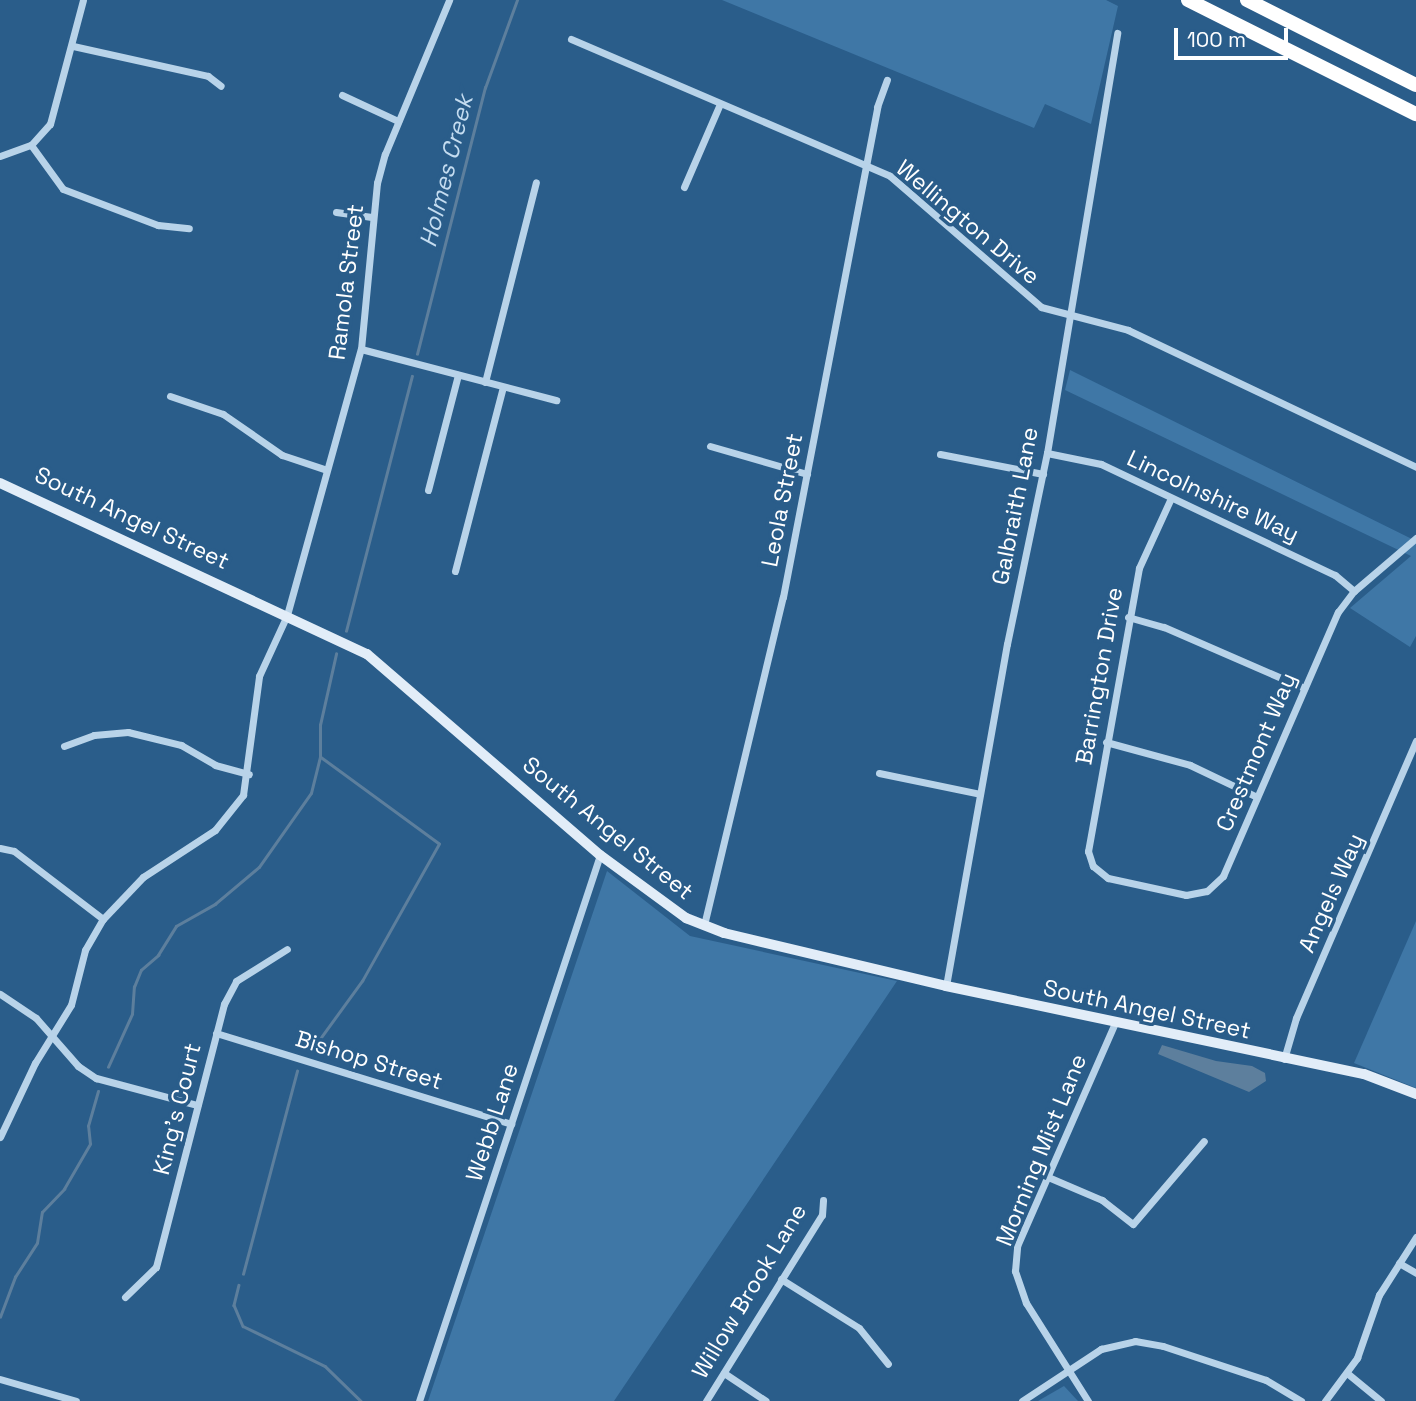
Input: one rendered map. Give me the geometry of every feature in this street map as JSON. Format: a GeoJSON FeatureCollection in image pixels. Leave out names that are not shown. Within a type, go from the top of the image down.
{"type":"FeatureCollection","features":[{"type":"Feature","properties":{"kind":"highway"},"geometry":{"type":"LineString","coordinates":[[1188,0],[1416,114]]}},
{"type":"Feature","properties":{"kind":"highway"},"geometry":{"type":"LineString","coordinates":[[1247,0],[1416,85]]}},
{"type":"Feature","properties":{"kind":"street"},"geometry":{"type":"LineString","coordinates":[[0,156],[31,145],[50,124],[73,46],[83,0]]}},
{"type":"Feature","properties":{"kind":"street","name":"Ramola Street"},"geometry":{"type":"LineString","coordinates":[[0,1137],[52,1035],[71,1005],[85,950],[103,919],[143,877],[215,830],[243,795],[249,774],[259,676],[287,615],[361,349],[372,217],[384,154],[449,0]]}},
{"type":"Feature","properties":{"kind":"street","name":"Galbraith Lane"},"geometry":{"type":"LineString","coordinates":[[946,986],[980,794],[1047,453],[1117,33]]}},
{"type":"Feature","properties":{"kind":"street","name":"Wellington Drive"},"geometry":{"type":"LineString","coordinates":[[571,39],[890,176],[1023,295],[1068,317],[1128,330],[1416,467]]}},
{"type":"Feature","properties":{"kind":"street"},"geometry":{"type":"LineString","coordinates":[[73,46],[208,76],[221,86]]}},
{"type":"Feature","properties":{"kind":"street","name":"Leola Street"},"geometry":{"type":"LineString","coordinates":[[704,925],[783,597],[865,166],[877,107],[887,80]]}},
{"type":"Feature","properties":{"kind":"street"},"geometry":{"type":"LineString","coordinates":[[342,95],[398,121]]}},
{"type":"Feature","properties":{"kind":"street"},"geometry":{"type":"LineString","coordinates":[[684,187],[720,104]]}},
{"type":"Feature","properties":{"kind":"street"},"geometry":{"type":"LineString","coordinates":[[31,145],[63,189],[158,225],[189,229]]}},
{"type":"Feature","properties":{"kind":"street"},"geometry":{"type":"LineString","coordinates":[[485,382],[536,182]]}},
{"type":"Feature","properties":{"kind":"street"},"geometry":{"type":"LineString","coordinates":[[336,212],[372,217]]}},
{"type":"Feature","properties":{"kind":"street"},"geometry":{"type":"LineString","coordinates":[[361,349],[556,400]]}},
{"type":"Feature","properties":{"kind":"street"},"geometry":{"type":"LineString","coordinates":[[428,490],[458,375]]}},
{"type":"Feature","properties":{"kind":"street"},"geometry":{"type":"LineString","coordinates":[[455,571],[503,387]]}},
{"type":"Feature","properties":{"kind":"street"},"geometry":{"type":"LineString","coordinates":[[170,396],[223,414],[282,455],[327,470]]}},
{"type":"Feature","properties":{"kind":"street"},"geometry":{"type":"LineString","coordinates":[[710,446],[807,474]]}},
{"type":"Feature","properties":{"kind":"street","name":"Lincolnshire Way"},"geometry":{"type":"LineString","coordinates":[[1047,453],[1101,464],[1335,575],[1354,591]]}},
{"type":"Feature","properties":{"kind":"street"},"geometry":{"type":"LineString","coordinates":[[940,454],[1043,474]]}},
{"type":"Feature","properties":{"kind":"street","name":"South Angel Street"},"geometry":{"type":"LineString","coordinates":[[0,483],[367,653],[600,855],[686,918],[704,925],[946,986],[1283,1060],[1364,1074],[1416,1094]]}},
{"type":"Feature","properties":{"kind":"street","name":"Barrington Drive"},"geometry":{"type":"LineString","coordinates":[[1093,866],[1088,851],[1128,617],[1139,568],[1171,498]]}},
{"type":"Feature","properties":{"kind":"street","name":"Crestmont Way"},"geometry":{"type":"LineString","coordinates":[[1093,866],[1108,878],[1186,895],[1207,891],[1223,876],[1338,612],[1354,591],[1416,538]]}},
{"type":"Feature","properties":{"kind":"street"},"geometry":{"type":"LineString","coordinates":[[1128,617],[1164,626],[1304,688]]}},
{"type":"Feature","properties":{"kind":"street"},"geometry":{"type":"LineString","coordinates":[[64,746],[94,736],[128,732],[181,745],[215,765],[249,774]]}},
{"type":"Feature","properties":{"kind":"street","name":"Angels Way"},"geometry":{"type":"LineString","coordinates":[[1283,1060],[1296,1018],[1416,741]]}},
{"type":"Feature","properties":{"kind":"street"},"geometry":{"type":"LineString","coordinates":[[1106,743],[1190,765],[1257,797]]}},
{"type":"Feature","properties":{"kind":"street"},"geometry":{"type":"LineString","coordinates":[[878,773],[980,794]]}},
{"type":"Feature","properties":{"kind":"street"},"geometry":{"type":"LineString","coordinates":[[0,848],[14,851],[103,919]]}},
{"type":"Feature","properties":{"kind":"street","name":"Webb Lane"},"geometry":{"type":"LineString","coordinates":[[419,1401],[600,855]]}},
{"type":"Feature","properties":{"kind":"street","name":"King's Court"},"geometry":{"type":"LineString","coordinates":[[125,1297],[156,1266],[216,1033],[236,981],[288,949]]}},
{"type":"Feature","properties":{"kind":"street"},"geometry":{"type":"LineString","coordinates":[[0,994],[36,1018],[96,1078],[197,1105]]}},
{"type":"Feature","properties":{"kind":"street","name":"Morning Mist Lane"},"geometry":{"type":"LineString","coordinates":[[1088,1401],[1026,1303],[1015,1271],[1017,1246],[1115,1023]]}},
{"type":"Feature","properties":{"kind":"street","name":"Bishop Street"},"geometry":{"type":"LineString","coordinates":[[216,1033],[511,1124]]}},
{"type":"Feature","properties":{"kind":"street"},"geometry":{"type":"LineString","coordinates":[[1048,1177],[1102,1200],[1133,1224],[1204,1141]]}},
{"type":"Feature","properties":{"kind":"street","name":"Willow Brook Lane"},"geometry":{"type":"LineString","coordinates":[[706,1401],[822,1216],[823,1200]]}},
{"type":"Feature","properties":{"kind":"street"},"geometry":{"type":"LineString","coordinates":[[1325,1401],[1362,1348],[1374,1305],[1416,1237]]}},
{"type":"Feature","properties":{"kind":"street"},"geometry":{"type":"LineString","coordinates":[[1399,1263],[1416,1273]]}},
{"type":"Feature","properties":{"kind":"street"},"geometry":{"type":"LineString","coordinates":[[781,1279],[859,1328],[888,1363]]}},
{"type":"Feature","properties":{"kind":"street"},"geometry":{"type":"LineString","coordinates":[[1022,1401],[1101,1349],[1146,1342],[1266,1380],[1301,1401]]}},
{"type":"Feature","properties":{"kind":"street"},"geometry":{"type":"LineString","coordinates":[[724,1373],[766,1401]]}},
{"type":"Feature","properties":{"kind":"street"},"geometry":{"type":"LineString","coordinates":[[1347,1373],[1381,1401]]}},
{"type":"Feature","properties":{"kind":"street"},"geometry":{"type":"LineString","coordinates":[[0,1379],[76,1401]]}},
{"type":"Feature","properties":{"kind":"shaded area"},"geometry":{"type":"Polygon","coordinates":[[[722,0],[1106,0],[1118,6],[1091,124],[1045,104],[1034,128],[722,0]]]}},
{"type":"Feature","properties":{"kind":"shaded area"},"geometry":{"type":"Polygon","coordinates":[[[1070,370],[1416,541],[1416,636],[1410,647],[1350,608],[1411,556],[1065,390],[1070,370]]]}},
{"type":"Feature","properties":{"kind":"shaded area"},"geometry":{"type":"Polygon","coordinates":[[[607,871],[690,936],[897,981],[614,1401],[428,1401],[607,871]]]}},
{"type":"Feature","properties":{"kind":"shaded area"},"geometry":{"type":"Polygon","coordinates":[[[1416,921],[1416,1088],[1354,1063],[1416,921]]]}},
{"type":"Feature","properties":{"kind":"shaded area"},"geometry":{"type":"Polygon","coordinates":[[[1162,1045],[1216,1061],[1252,1066],[1265,1073],[1266,1081],[1249,1092],[1158,1054],[1162,1045]]]}},
{"type":"Feature","properties":{"kind":"shaded area"},"geometry":{"type":"Polygon","coordinates":[[[1064,1386],[1078,1401],[1038,1401],[1064,1386]]]}},
{"type":"Feature","properties":{"kind":"waterway","name":"Holmes Creek"},"geometry":{"type":"LineString","coordinates":[[417,354],[485,88],[517,0]]}},
{"type":"Feature","properties":{"kind":"waterway","name":"Holmes Creek"},"geometry":{"type":"LineString","coordinates":[[346,631],[412,376]]}},
{"type":"Feature","properties":{"kind":"waterway","name":"Holmes Creek"},"geometry":{"type":"LineString","coordinates":[[108,1067],[132,1014],[134,987],[141,970],[158,955],[176,926],[215,904],[259,867],[311,793],[320,757],[320,725],[336,654]]}},
{"type":"Feature","properties":{"kind":"waterway"},"geometry":{"type":"LineString","coordinates":[[314,1047],[362,981],[439,844],[320,757]]}},
{"type":"Feature","properties":{"kind":"waterway"},"geometry":{"type":"LineString","coordinates":[[243,1274],[297,1071]]}},
{"type":"Feature","properties":{"kind":"waterway","name":"Holmes Creek"},"geometry":{"type":"LineString","coordinates":[[0,1317],[15,1277],[37,1243],[42,1212],[64,1189],[90,1144],[88,1126],[98,1091]]}},
{"type":"Feature","properties":{"kind":"waterway"},"geometry":{"type":"LineString","coordinates":[[239,1285],[234,1305],[243,1326],[325,1366],[361,1401]]}}]}
